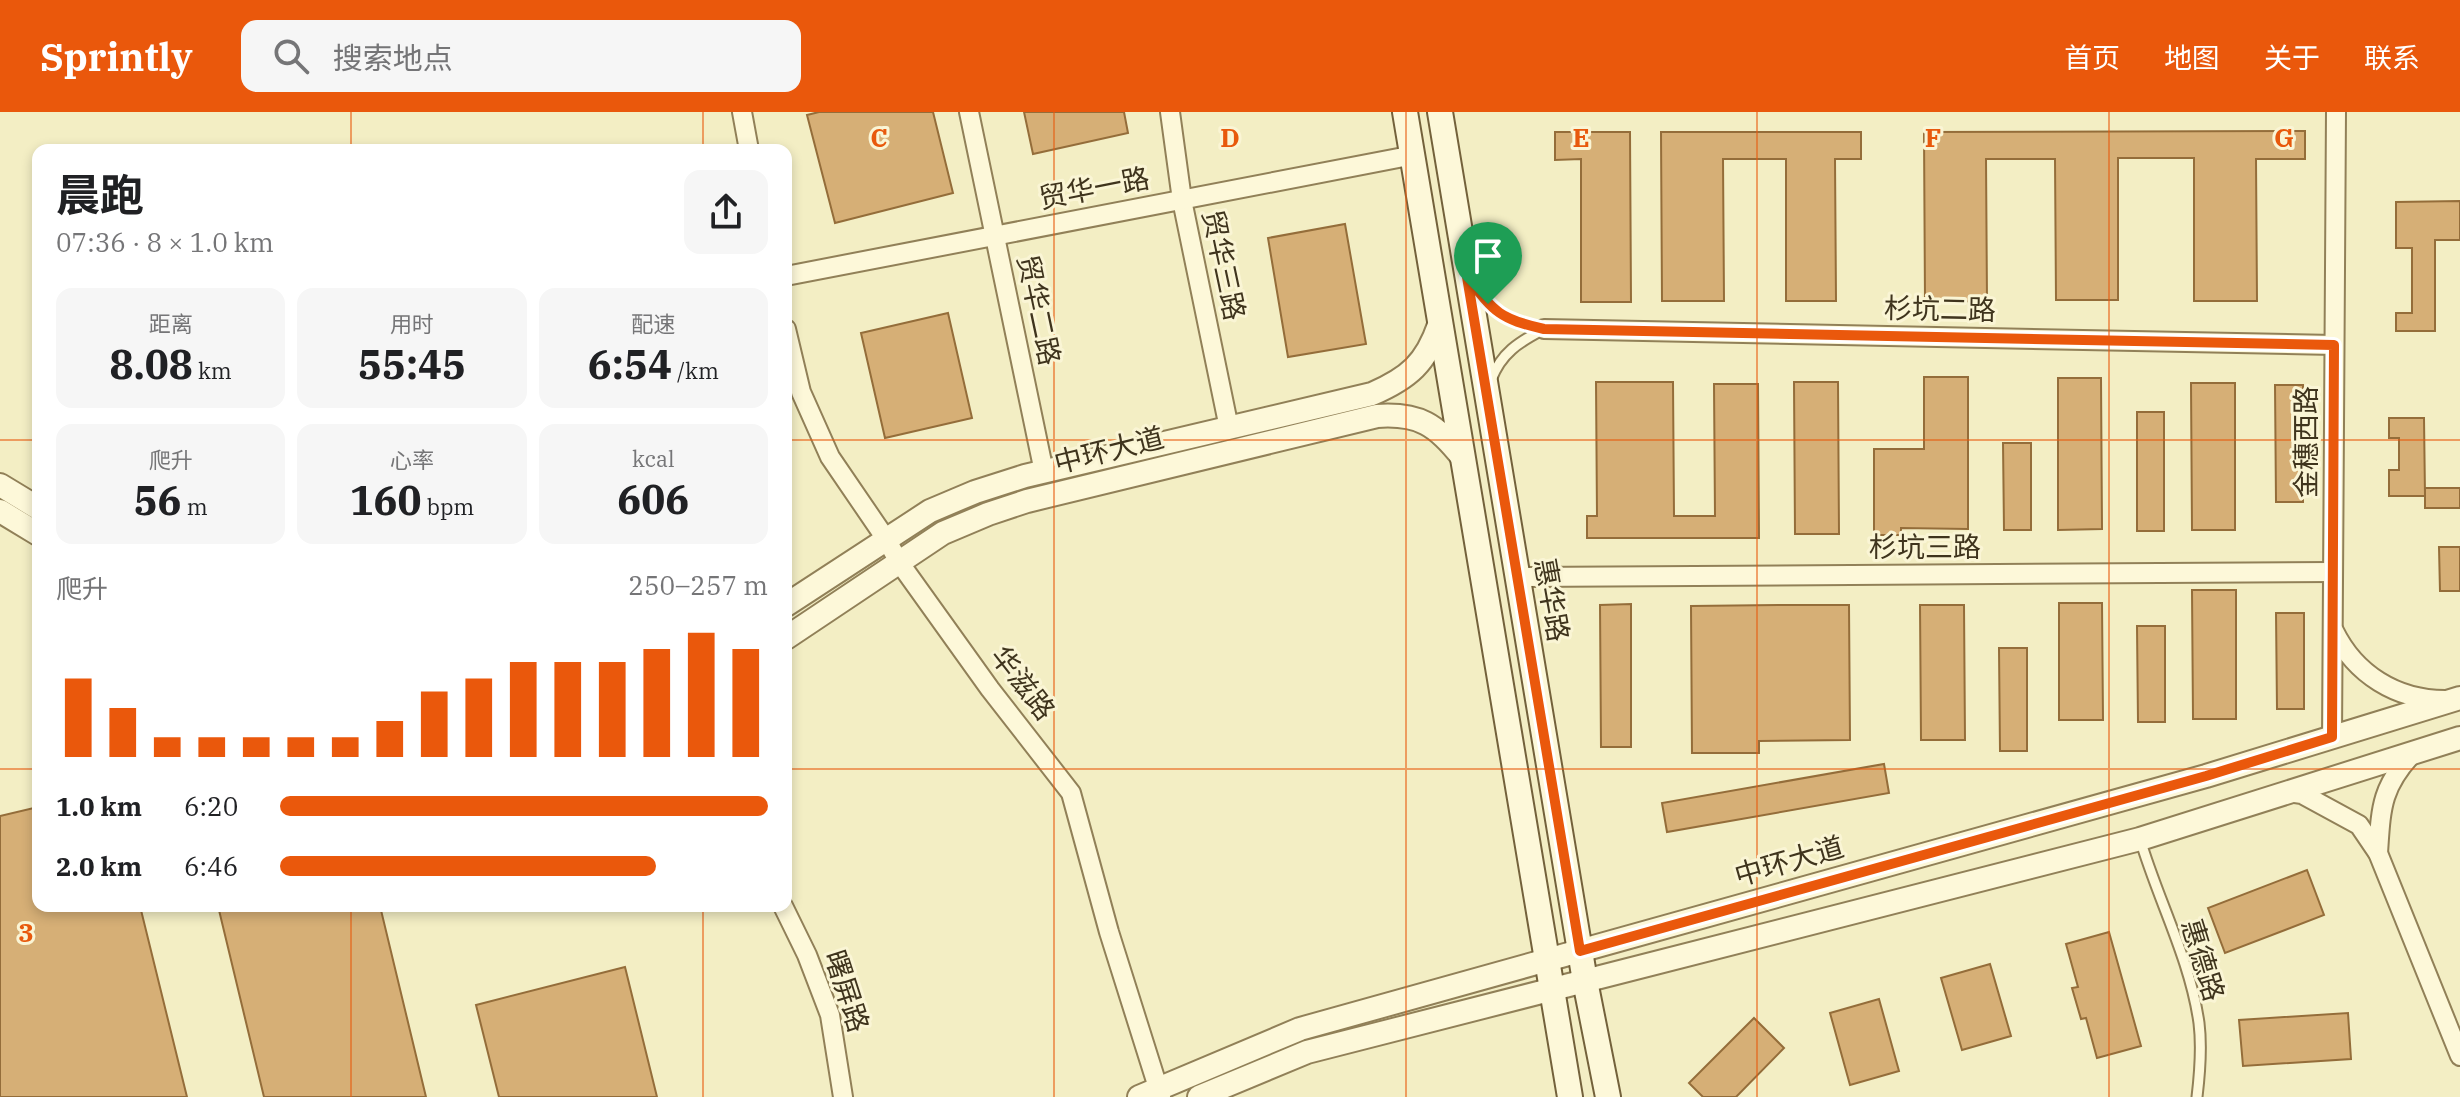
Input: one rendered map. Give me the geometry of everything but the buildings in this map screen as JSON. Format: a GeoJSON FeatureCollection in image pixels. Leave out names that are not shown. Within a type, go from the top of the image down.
{"type":"FeatureCollection","features":[{"type":"Feature","properties":{"kind":"main road"},"geometry":{"type":"LineString","coordinates":[[1405,112],[1570,1097]]}},
{"type":"Feature","properties":{"kind":"main road","name":"惠华路"},"geometry":{"type":"LineString","coordinates":[[1440,112],[1585,981],[1608,1097]]}},
{"type":"Feature","properties":{"kind":"street"},"geometry":{"type":"LineString","coordinates":[[742,112],[748,144]]}},
{"type":"Feature","properties":{"kind":"street","name":"贸华二路"},"geometry":{"type":"LineString","coordinates":[[969,112],[1044,472]]}},
{"type":"Feature","properties":{"kind":"street","name":"贸华三路"},"geometry":{"type":"LineString","coordinates":[[1170,112],[1182,200],[1229,428]]}},
{"type":"Feature","properties":{"kind":"street","name":"金穗西路"},"geometry":{"type":"LineString","coordinates":[[2332,737],[2336,112]]}},
{"type":"Feature","properties":{"kind":"street","name":"贸华一路"},"geometry":{"type":"LineString","coordinates":[[792,275],[1414,155]]}},
{"type":"Feature","properties":{"kind":"street","name":"中环大道"},"geometry":{"type":"LineString","coordinates":[[792,601],[930,511],[975,492],[1044,472],[1372,394],[1396,384],[1416,368],[1431,349],[1439,325]]}},
{"type":"Feature","properties":{"kind":"street","name":"杉坑二路"},"geometry":{"type":"LineString","coordinates":[[1544,329],[2334,345]]}},
{"type":"Feature","properties":{"kind":"street","name":"华滋路"},"geometry":{"type":"LineString","coordinates":[[792,354],[801,392],[830,457],[899,562],[990,689],[1071,793],[1152,1094]]}},
{"type":"Feature","properties":{"kind":"street","name":"中环大道"},"geometry":{"type":"LineString","coordinates":[[792,634],[943,533],[1027,501],[1377,416],[1399,414],[1423,421],[1444,434],[1462,457]]}},
{"type":"Feature","properties":{"kind":"street"},"geometry":{"type":"LineString","coordinates":[[0,485],[32,504]]}},
{"type":"Feature","properties":{"kind":"street"},"geometry":{"type":"LineString","coordinates":[[0,511],[32,530]]}},
{"type":"Feature","properties":{"kind":"street","name":"杉坑三路"},"geometry":{"type":"LineString","coordinates":[[1518,577],[2333,572]]}},
{"type":"Feature","properties":{"kind":"street"},"geometry":{"type":"LineString","coordinates":[[2333,628],[2348,654],[2381,683],[2408,695],[2456,699]]}},
{"type":"Feature","properties":{"kind":"street","name":"中环大道"},"geometry":{"type":"LineString","coordinates":[[1152,1094],[1300,1029],[2191,780],[2456,699]]}},
{"type":"Feature","properties":{"kind":"street"},"geometry":{"type":"LineString","coordinates":[[1199,1097],[1307,1052],[2140,839],[2460,738]]}},
{"type":"Feature","properties":{"kind":"street"},"geometry":{"type":"LineString","coordinates":[[2378,853],[2381,816],[2387,792],[2395,773],[2415,752]]}},
{"type":"Feature","properties":{"kind":"street"},"geometry":{"type":"LineString","coordinates":[[2288,792],[2302,794],[2359,825],[2378,853],[2460,1056]]}},
{"type":"Feature","properties":{"kind":"street","name":"曙屏路"},"geometry":{"type":"LineString","coordinates":[[786,912],[807,955],[830,1015],[843,1097]]}},
{"type":"Feature","properties":{"kind":"lane"},"geometry":{"type":"LineString","coordinates":[[1467,277],[1488,304],[1510,321],[1544,329]]}},
{"type":"Feature","properties":{"kind":"lane"},"geometry":{"type":"LineString","coordinates":[[1487,392],[1497,365],[1515,344],[1544,329]]}},
{"type":"Feature","properties":{"kind":"lane","name":"惠德路"},"geometry":{"type":"LineString","coordinates":[[2140,839],[2178,943],[2199,1021],[2201,1063],[2197,1097]]}},
{"type":"Feature","properties":{"kind":"route"},"geometry":{"type":"LineString","coordinates":[[1467,277],[1488,304],[1510,321],[1544,329],[2334,345],[2332,737],[2206,776],[1580,951],[1467,277]]}}]}
